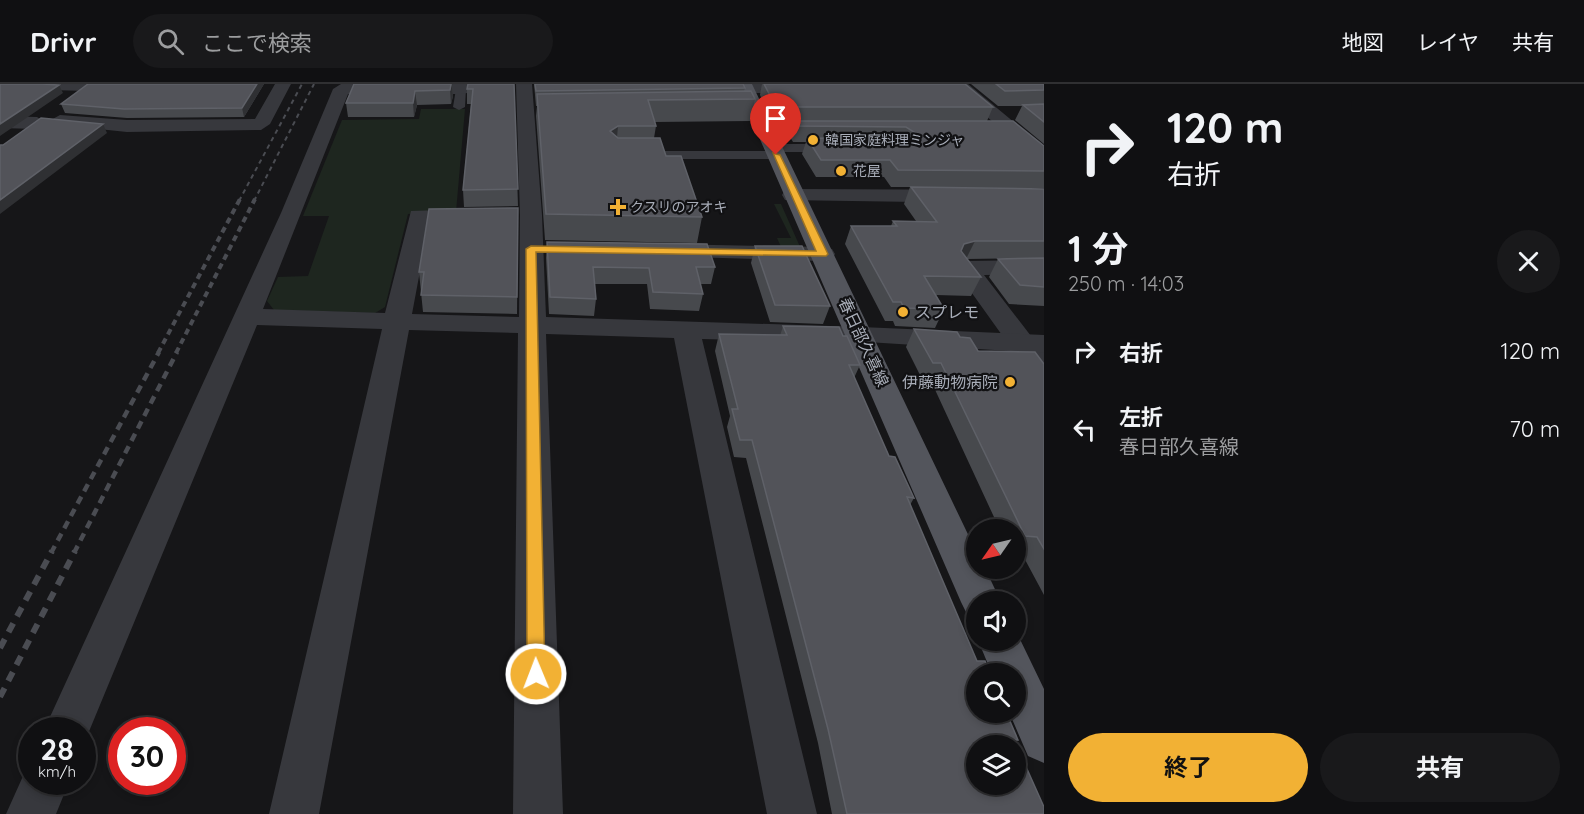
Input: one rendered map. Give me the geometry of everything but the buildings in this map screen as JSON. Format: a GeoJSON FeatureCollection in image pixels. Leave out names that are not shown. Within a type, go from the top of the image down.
{"type":"FeatureCollection","features":[{"type":"Feature","properties":{"kind":"main road","name":"春日部久喜線"},"geometry":{"type":"LineString","coordinates":[[757,117],[861,335],[976,591]]}},
{"type":"Feature","properties":{"kind":"main road"},"geometry":{"type":"LineString","coordinates":[[1026,700],[1044,740]]}},
{"type":"Feature","properties":{"kind":"street"},"geometry":{"type":"LineString","coordinates":[[11,84],[90,85]]}},
{"type":"Feature","properties":{"kind":"street"},"geometry":{"type":"LineString","coordinates":[[0,122],[40,121],[127,126],[261,124],[284,84]]}},
{"type":"Feature","properties":{"kind":"street"},"geometry":{"type":"LineString","coordinates":[[9,142],[90,85]]}},
{"type":"Feature","properties":{"kind":"street"},"geometry":{"type":"LineString","coordinates":[[937,87],[959,86],[1043,154]]}},
{"type":"Feature","properties":{"kind":"street"},"geometry":{"type":"LineString","coordinates":[[757,117],[817,88]]}},
{"type":"Feature","properties":{"kind":"street"},"geometry":{"type":"LineString","coordinates":[[73,717],[247,317],[342,89],[461,93]]}},
{"type":"Feature","properties":{"kind":"street"},"geometry":{"type":"LineString","coordinates":[[0,98],[69,100]]}},
{"type":"Feature","properties":{"kind":"street"},"geometry":{"type":"LineString","coordinates":[[529,102],[531,215],[543,249],[531,325],[538,814]]}},
{"type":"Feature","properties":{"kind":"street"},"geometry":{"type":"LineString","coordinates":[[993,113],[1024,112]]}},
{"type":"Feature","properties":{"kind":"street"},"geometry":{"type":"LineString","coordinates":[[757,117],[858,129]]}},
{"type":"Feature","properties":{"kind":"street"},"geometry":{"type":"LineString","coordinates":[[976,129],[1012,129]]}},
{"type":"Feature","properties":{"kind":"street"},"geometry":{"type":"LineString","coordinates":[[793,195],[1044,197]]}},
{"type":"Feature","properties":{"kind":"street"},"geometry":{"type":"LineString","coordinates":[[294,814],[420,216],[531,215]]}},
{"type":"Feature","properties":{"kind":"street"},"geometry":{"type":"LineString","coordinates":[[645,251],[823,254]]}},
{"type":"Feature","properties":{"kind":"street"},"geometry":{"type":"LineString","coordinates":[[1044,267],[966,268],[1033,343],[1044,373]]}},
{"type":"Feature","properties":{"kind":"street"},"geometry":{"type":"LineString","coordinates":[[247,317],[861,335],[1033,343]]}},
{"type":"Feature","properties":{"kind":"street"},"geometry":{"type":"LineString","coordinates":[[686,330],[792,814]]}},
{"type":"Feature","properties":{"kind":"street"},"geometry":{"type":"LineString","coordinates":[[31,814],[39,795]]}},
{"type":"Feature","properties":{"kind":"lane"},"geometry":{"type":"LineString","coordinates":[[628,155],[757,117],[842,148]]}},
{"type":"Feature","properties":{"kind":"shaded area"},"geometry":{"type":"Polygon","coordinates":[[[421,109],[465,109],[456,212],[408,214],[385,307],[375,313],[274,310],[267,301],[278,277],[308,276],[329,216],[303,216],[342,120],[419,119],[421,109]]]}},
{"type":"Feature","properties":{"kind":"shaded area"},"geometry":{"type":"Polygon","coordinates":[[[774,204],[781,204],[801,249],[782,249],[777,238],[791,238],[774,204]]]}},
{"type":"Feature","properties":{"kind":"railway"},"geometry":{"type":"LineString","coordinates":[[239,201],[302,84]]}},
{"type":"Feature","properties":{"kind":"railway"},"geometry":{"type":"LineString","coordinates":[[254,201],[314,84]]}},
{"type":"Feature","properties":{"kind":"railway"},"geometry":{"type":"LineString","coordinates":[[158,353],[240,199]]}},
{"type":"Feature","properties":{"kind":"railway"},"geometry":{"type":"LineString","coordinates":[[176,353],[255,199]]}},
{"type":"Feature","properties":{"kind":"railway"},"geometry":{"type":"LineString","coordinates":[[51,553],[159,352]]}},
{"type":"Feature","properties":{"kind":"railway"},"geometry":{"type":"LineString","coordinates":[[74,553],[177,352]]}},
{"type":"Feature","properties":{"kind":"railway"},"geometry":{"type":"LineString","coordinates":[[0,648],[52,551]]}},
{"type":"Feature","properties":{"kind":"railway"},"geometry":{"type":"LineString","coordinates":[[0,697],[75,551]]}},
{"type":"Feature","properties":{"kind":"place","name":"韓国家庭料理ミンジャ"},"geometry":{"type":"Point","coordinates":[813,140]}},
{"type":"Feature","properties":{"kind":"place","name":"花屋"},"geometry":{"type":"Point","coordinates":[841,171]}},
{"type":"Feature","properties":{"kind":"place","name":"クスリのアオキ"},"geometry":{"type":"Point","coordinates":[618,207]}},
{"type":"Feature","properties":{"kind":"place","name":"スプレモ"},"geometry":{"type":"Point","coordinates":[903,312]}},
{"type":"Feature","properties":{"kind":"place","name":"伊藤動物病院"},"geometry":{"type":"Point","coordinates":[1010,382]}},
{"type":"Feature","properties":{"kind":"route"},"geometry":{"type":"LineString","coordinates":[[536,674],[531,249],[823,254],[776,155]]}}]}
